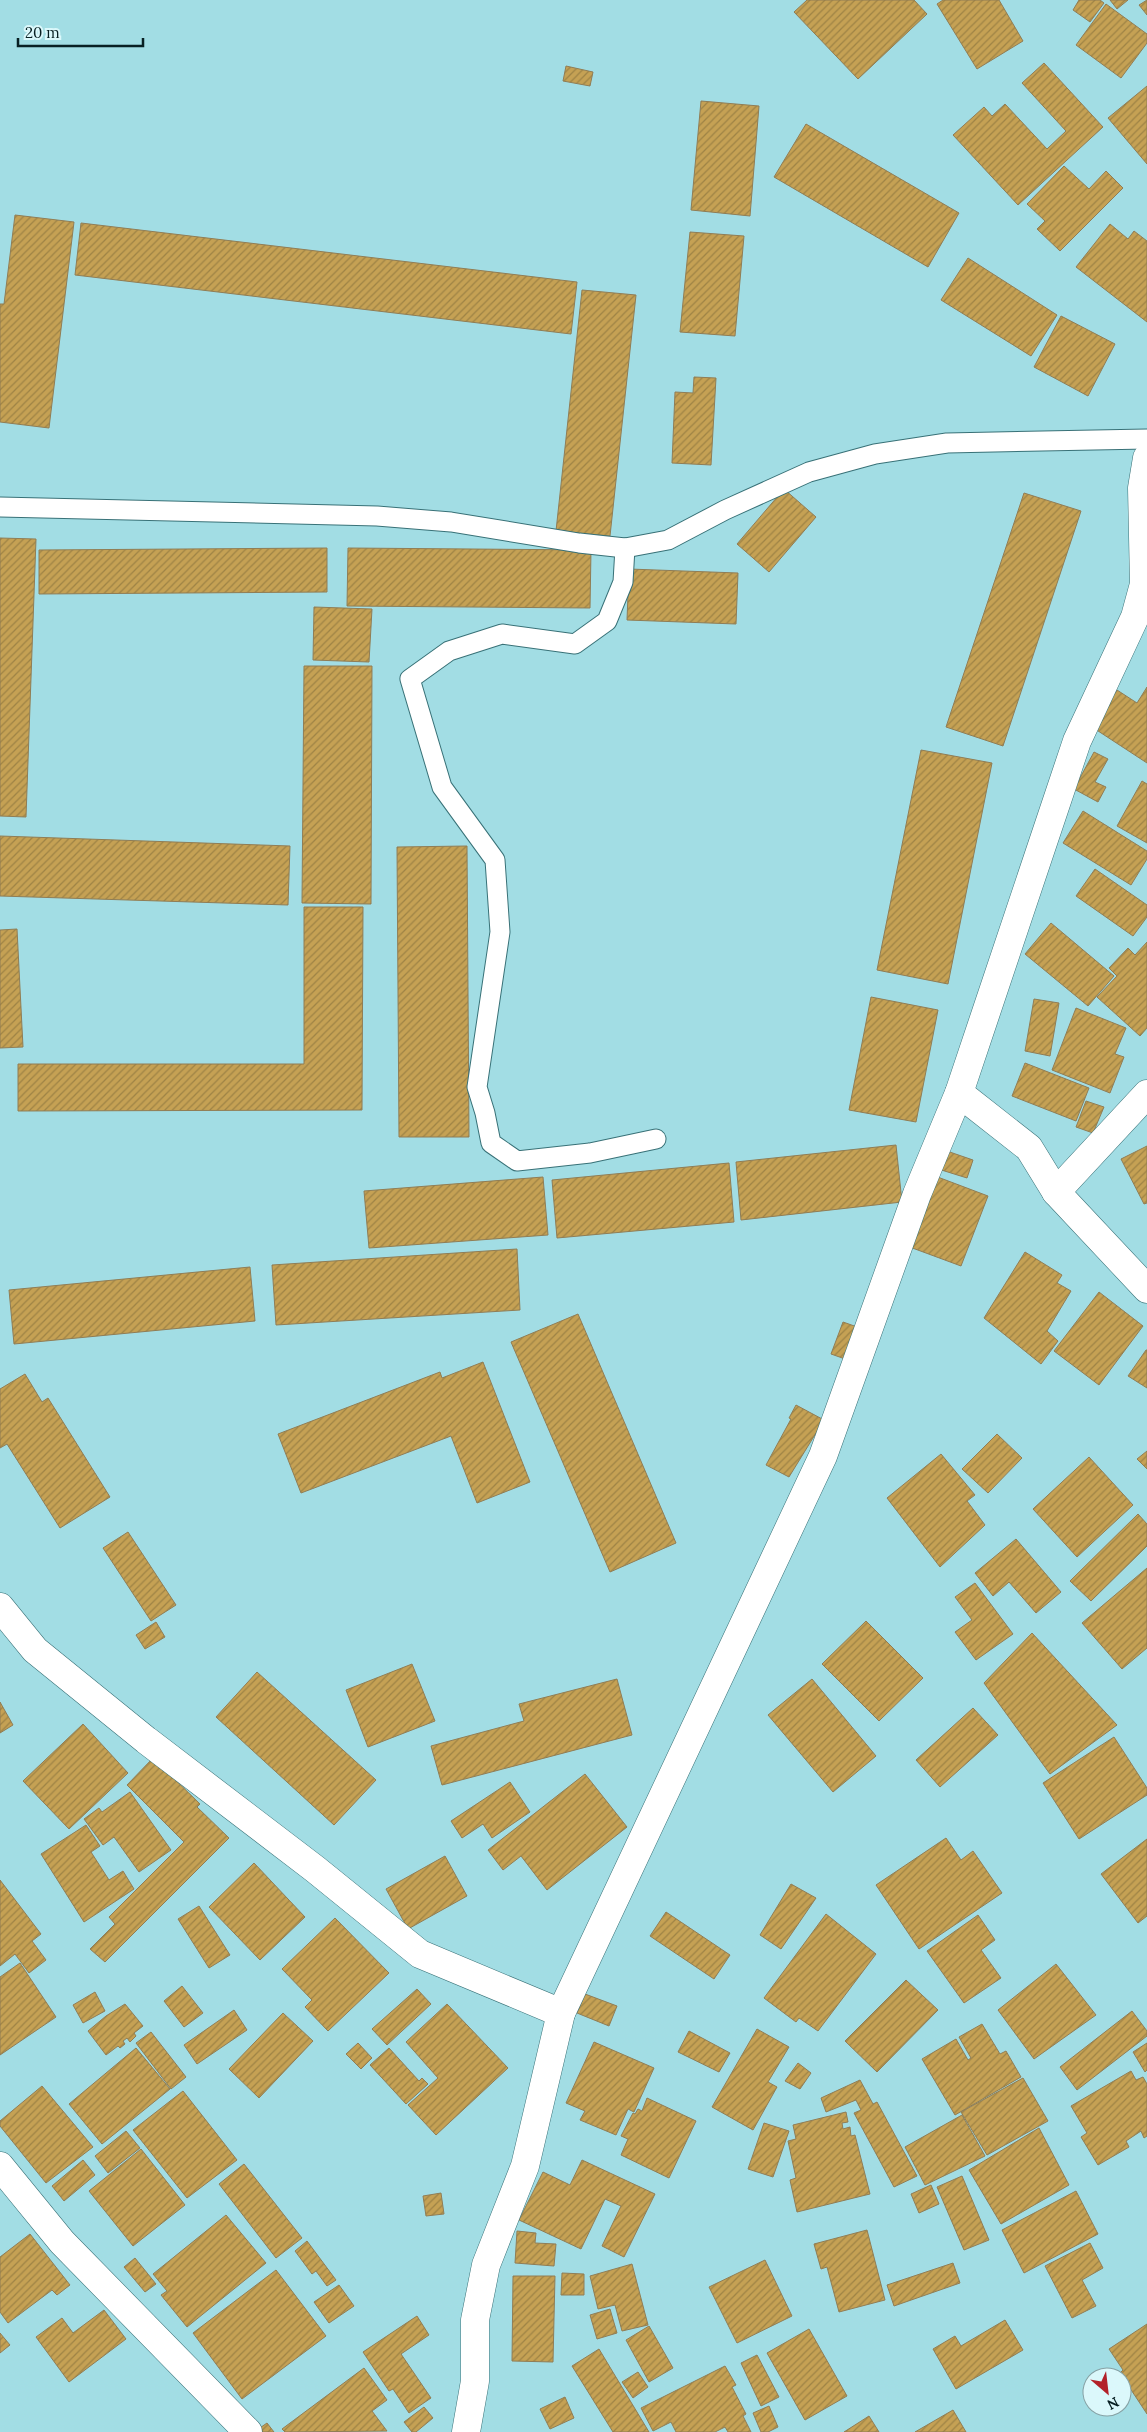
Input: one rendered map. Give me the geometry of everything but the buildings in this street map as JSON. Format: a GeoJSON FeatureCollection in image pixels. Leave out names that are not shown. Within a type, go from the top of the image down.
{"type":"FeatureCollection","features":[{"type":"Feature","properties":{"kind":"street"},"geometry":{"type":"LineString","coordinates":[[466,2432],[475,2381],[475,2320],[486,2266],[525,2166],[561,2013],[823,1456],[917,1194],[959,1093],[1077,741],[1135,617],[1144,584],[1145,553],[1142,488],[1147,458]]}},
{"type":"Feature","properties":{"kind":"street"},"geometry":{"type":"LineString","coordinates":[[959,1093],[1028,1148],[1056,1192],[1147,1289]]}},
{"type":"Feature","properties":{"kind":"street"},"geometry":{"type":"LineString","coordinates":[[1056,1192],[1147,1094]]}},
{"type":"Feature","properties":{"kind":"street"},"geometry":{"type":"LineString","coordinates":[[0,1607],[34,1650],[146,1740],[316,1869],[420,1954],[561,2013]]}},
{"type":"Feature","properties":{"kind":"street"},"geometry":{"type":"LineString","coordinates":[[0,2166],[62,2242],[248,2432]]}},
{"type":"Feature","properties":{"kind":"lane"},"geometry":{"type":"LineString","coordinates":[[0,507],[377,516],[451,522],[579,543],[625,548],[668,540],[725,510],[809,472],[875,454],[946,443],[1147,439]]}},
{"type":"Feature","properties":{"kind":"lane"},"geometry":{"type":"LineString","coordinates":[[625,548],[623,582],[607,621],[575,644],[502,634],[449,651],[410,679],[442,786],[495,860],[500,932],[476,1086],[485,1113],[491,1143],[517,1162],[590,1154],[656,1139]]}}]}
